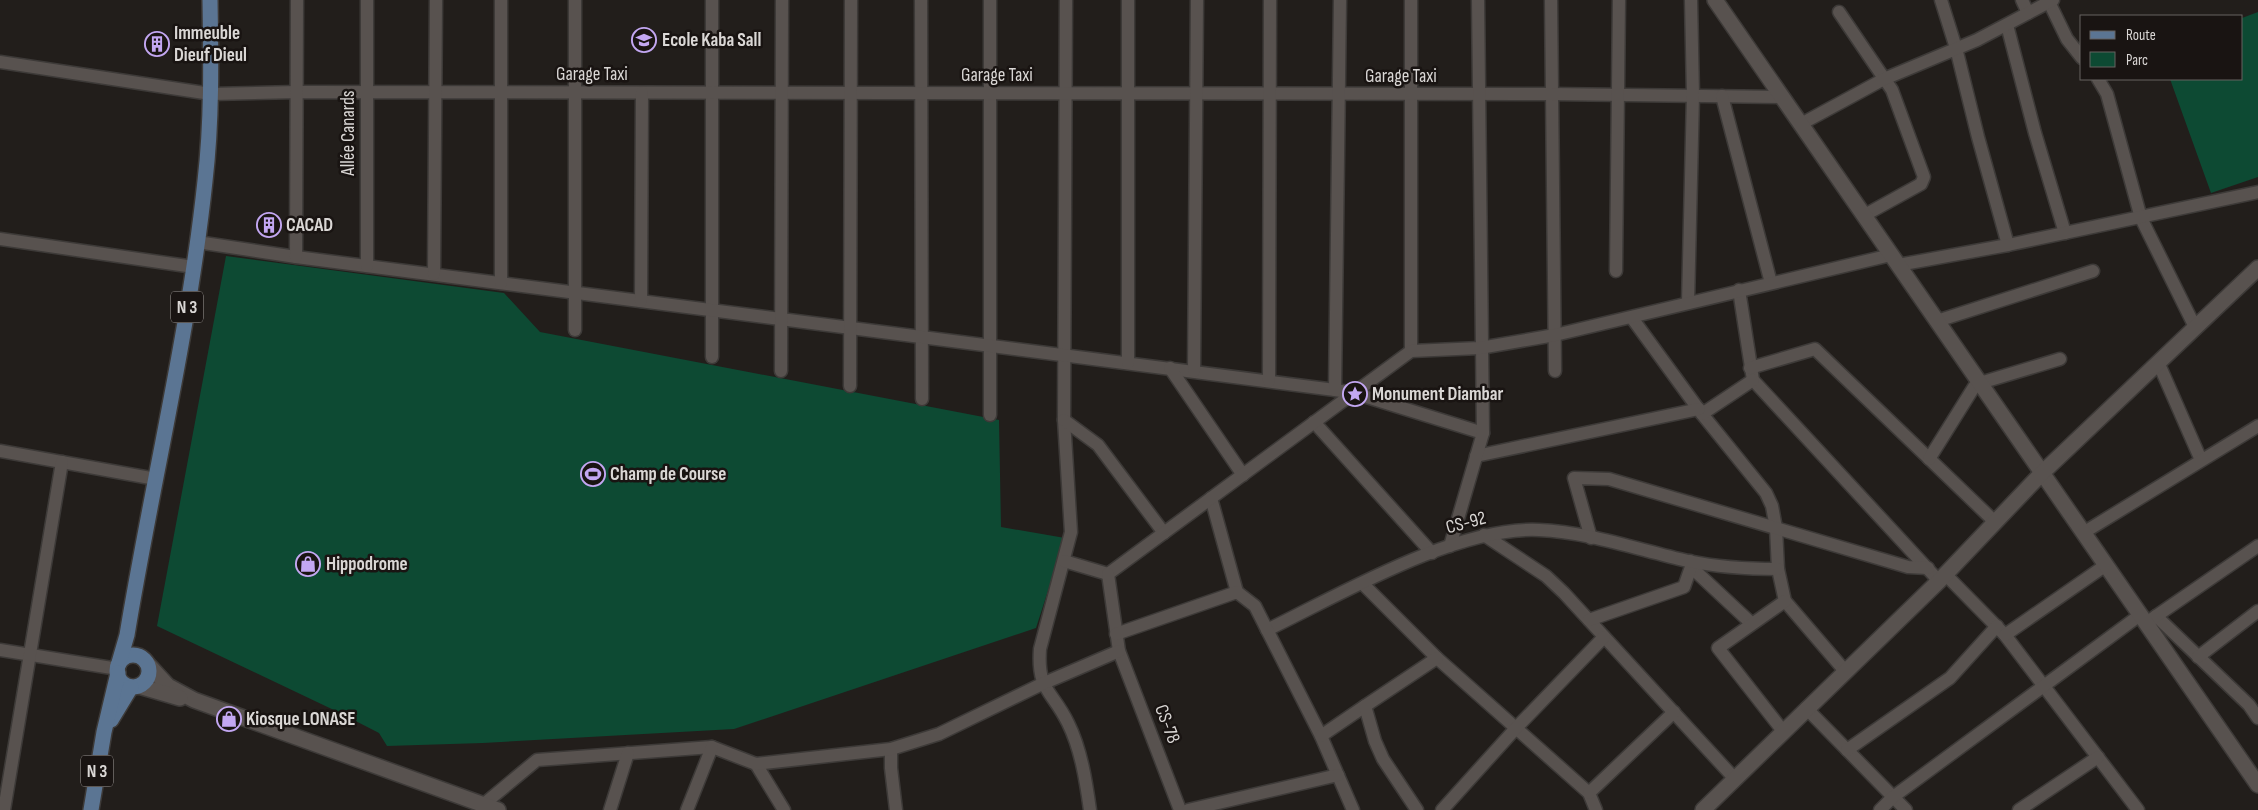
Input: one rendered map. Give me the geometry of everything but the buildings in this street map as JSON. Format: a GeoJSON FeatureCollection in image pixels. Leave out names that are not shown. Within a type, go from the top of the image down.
{"type":"FeatureCollection","features":[{"type":"Feature","properties":{"kind":"main road","name":"N 3"},"geometry":{"type":"LineString","coordinates":[[91,810],[104,732],[131,612],[194,267],[205,180],[211,94],[210,0]]}},
{"type":"Feature","properties":{"kind":"main road"},"geometry":{"type":"LineString","coordinates":[[1715,0],[2083,533],[2147,618],[2258,785]]}},
{"type":"Feature","properties":{"kind":"main road"},"geometry":{"type":"LineString","coordinates":[[1702,810],[1942,578],[2042,473],[2258,268]]}},
{"type":"Feature","properties":{"kind":"main road","name":"N 3"},"geometry":{"type":"LineString","coordinates":[[131,612],[144,660]]}},
{"type":"Feature","properties":{"kind":"main road"},"geometry":{"type":"LineString","coordinates":[[194,700],[170,696],[122,682],[118,669],[126,657],[138,656],[168,686],[194,700],[491,807]]}},
{"type":"Feature","properties":{"kind":"main road"},"geometry":{"type":"LineString","coordinates":[[135,686],[144,683],[149,673],[144,660]]}},
{"type":"Feature","properties":{"kind":"main road","name":"N 3"},"geometry":{"type":"LineString","coordinates":[[104,732],[135,686]]}},
{"type":"Feature","properties":{"kind":"street"},"geometry":{"type":"LineString","coordinates":[[296,257],[297,0]]}},
{"type":"Feature","properties":{"kind":"street","name":"Allée Canards"},"geometry":{"type":"LineString","coordinates":[[367,0],[367,266]]}},
{"type":"Feature","properties":{"kind":"street"},"geometry":{"type":"LineString","coordinates":[[434,274],[436,0]]}},
{"type":"Feature","properties":{"kind":"street"},"geometry":{"type":"LineString","coordinates":[[501,0],[501,283]]}},
{"type":"Feature","properties":{"kind":"street"},"geometry":{"type":"LineString","coordinates":[[574,330],[575,0]]}},
{"type":"Feature","properties":{"kind":"street"},"geometry":{"type":"LineString","coordinates":[[712,0],[712,357]]}},
{"type":"Feature","properties":{"kind":"street"},"geometry":{"type":"LineString","coordinates":[[781,371],[782,0]]}},
{"type":"Feature","properties":{"kind":"street"},"geometry":{"type":"LineString","coordinates":[[850,386],[851,0]]}},
{"type":"Feature","properties":{"kind":"street"},"geometry":{"type":"LineString","coordinates":[[921,0],[922,399]]}},
{"type":"Feature","properties":{"kind":"street"},"geometry":{"type":"LineString","coordinates":[[990,0],[990,415]]}},
{"type":"Feature","properties":{"kind":"street"},"geometry":{"type":"LineString","coordinates":[[1066,0],[1064,420],[1071,532],[1040,649],[1038,668],[1042,684],[1069,724],[1084,774],[1090,810]]}},
{"type":"Feature","properties":{"kind":"street"},"geometry":{"type":"LineString","coordinates":[[1128,0],[1128,363]]}},
{"type":"Feature","properties":{"kind":"street"},"geometry":{"type":"LineString","coordinates":[[1194,371],[1197,0]]}},
{"type":"Feature","properties":{"kind":"street"},"geometry":{"type":"LineString","coordinates":[[1269,381],[1270,0]]}},
{"type":"Feature","properties":{"kind":"street"},"geometry":{"type":"LineString","coordinates":[[1335,390],[1340,0]]}},
{"type":"Feature","properties":{"kind":"street"},"geometry":{"type":"LineString","coordinates":[[1411,0],[1411,351]]}},
{"type":"Feature","properties":{"kind":"street"},"geometry":{"type":"LineString","coordinates":[[1450,546],[1483,433],[1477,94],[1478,0]]}},
{"type":"Feature","properties":{"kind":"street"},"geometry":{"type":"LineString","coordinates":[[1551,0],[1555,371]]}},
{"type":"Feature","properties":{"kind":"street"},"geometry":{"type":"LineString","coordinates":[[1616,271],[1619,0]]}},
{"type":"Feature","properties":{"kind":"street"},"geometry":{"type":"LineString","coordinates":[[1688,303],[1693,95],[1691,0]]}},
{"type":"Feature","properties":{"kind":"street"},"geometry":{"type":"LineString","coordinates":[[1941,0],[1956,48],[2008,245]]}},
{"type":"Feature","properties":{"kind":"street"},"geometry":{"type":"LineString","coordinates":[[2022,0],[2028,13]]}},
{"type":"Feature","properties":{"kind":"street"},"geometry":{"type":"LineString","coordinates":[[1801,124],[1884,79],[2007,25],[2051,1],[2067,39],[2080,55]]}},
{"type":"Feature","properties":{"kind":"street"},"geometry":{"type":"LineString","coordinates":[[1839,12],[1897,101],[1924,177],[1921,184],[1863,216]]}},
{"type":"Feature","properties":{"kind":"street"},"geometry":{"type":"LineString","coordinates":[[2007,25],[2035,133],[2065,233]]}},
{"type":"Feature","properties":{"kind":"street","name":"Garage Taxi"},"geometry":{"type":"LineString","coordinates":[[0,62],[211,94],[297,92],[1128,95],[1552,94],[1782,97]]}},
{"type":"Feature","properties":{"kind":"street"},"geometry":{"type":"LineString","coordinates":[[2099,80],[2107,94],[2141,218],[2195,327]]}},
{"type":"Feature","properties":{"kind":"street"},"geometry":{"type":"LineString","coordinates":[[641,301],[642,93]]}},
{"type":"Feature","properties":{"kind":"street"},"geometry":{"type":"LineString","coordinates":[[1722,96],[1771,282]]}},
{"type":"Feature","properties":{"kind":"street"},"geometry":{"type":"LineString","coordinates":[[1064,561],[1108,574],[1411,351],[1480,348],[1555,335],[1632,318],[1771,282],[1894,260],[2008,245],[2258,192]]}},
{"type":"Feature","properties":{"kind":"street"},"geometry":{"type":"LineString","coordinates":[[0,239],[194,267]]}},
{"type":"Feature","properties":{"kind":"street"},"geometry":{"type":"LineString","coordinates":[[197,242],[296,257],[1335,390],[1354,393],[1483,433]]}},
{"type":"Feature","properties":{"kind":"street"},"geometry":{"type":"LineString","coordinates":[[1938,321],[2093,271]]}},
{"type":"Feature","properties":{"kind":"street"},"geometry":{"type":"LineString","coordinates":[[1739,290],[1751,374],[1928,568],[1942,578],[2001,631],[2138,810]]}},
{"type":"Feature","properties":{"kind":"street"},"geometry":{"type":"LineString","coordinates":[[1632,318],[1700,411],[1766,493],[1772,506],[1776,528],[1778,569],[1785,601],[1845,671]]}},
{"type":"Feature","properties":{"kind":"street"},"geometry":{"type":"LineString","coordinates":[[1476,456],[1700,411],[1751,374],[1815,349],[1995,522]]}},
{"type":"Feature","properties":{"kind":"street"},"geometry":{"type":"LineString","coordinates":[[1929,458],[1974,387],[1980,383],[2060,359]]}},
{"type":"Feature","properties":{"kind":"street"},"geometry":{"type":"LineString","coordinates":[[2158,362],[2201,460]]}},
{"type":"Feature","properties":{"kind":"street"},"geometry":{"type":"LineString","coordinates":[[1170,368],[1243,475]]}},
{"type":"Feature","properties":{"kind":"street"},"geometry":{"type":"LineString","coordinates":[[1064,420],[1098,445],[1164,533]]}},
{"type":"Feature","properties":{"kind":"street"},"geometry":{"type":"LineString","coordinates":[[1314,422],[1432,553]]}},
{"type":"Feature","properties":{"kind":"street"},"geometry":{"type":"LineString","coordinates":[[2083,533],[2258,426]]}},
{"type":"Feature","properties":{"kind":"street"},"geometry":{"type":"LineString","coordinates":[[0,451],[156,479]]}},
{"type":"Feature","properties":{"kind":"street"},"geometry":{"type":"LineString","coordinates":[[4,810],[62,462]]}},
{"type":"Feature","properties":{"kind":"street"},"geometry":{"type":"LineString","coordinates":[[1591,538],[1574,478],[1608,479],[1908,567],[1928,568]]}},
{"type":"Feature","properties":{"kind":"street"},"geometry":{"type":"LineString","coordinates":[[1211,498],[1243,596],[1255,606],[1321,736],[1353,810]]}},
{"type":"Feature","properties":{"kind":"street","name":"CS-92"},"geometry":{"type":"LineString","coordinates":[[1267,630],[1432,553],[1484,535],[1538,530],[1591,538],[1690,564],[1745,569],[1778,569]]}},
{"type":"Feature","properties":{"kind":"street"},"geometry":{"type":"LineString","coordinates":[[1484,535],[1546,576],[1589,620],[1734,779]]}},
{"type":"Feature","properties":{"kind":"street"},"geometry":{"type":"LineString","coordinates":[[1880,810],[1893,797],[2043,685],[2258,546]]}},
{"type":"Feature","properties":{"kind":"street"},"geometry":{"type":"LineString","coordinates":[[1589,620],[1684,587],[1690,564],[1751,623]]}},
{"type":"Feature","properties":{"kind":"street"},"geometry":{"type":"LineString","coordinates":[[1847,750],[1950,678],[2001,631],[2106,565]]}},
{"type":"Feature","properties":{"kind":"street","name":"CS-78"},"geometry":{"type":"LineString","coordinates":[[1108,574],[1119,651],[1180,810]]}},
{"type":"Feature","properties":{"kind":"street"},"geometry":{"type":"LineString","coordinates":[[1363,584],[1437,658],[1517,727],[1589,793],[1596,810]]}},
{"type":"Feature","properties":{"kind":"street"},"geometry":{"type":"LineString","coordinates":[[1116,634],[1243,596]]}},
{"type":"Feature","properties":{"kind":"street"},"geometry":{"type":"LineString","coordinates":[[1783,731],[1718,648],[1751,623],[1785,601]]}},
{"type":"Feature","properties":{"kind":"street"},"geometry":{"type":"LineString","coordinates":[[2198,657],[2258,611]]}},
{"type":"Feature","properties":{"kind":"street"},"geometry":{"type":"LineString","coordinates":[[2147,618],[2254,702],[2258,718]]}},
{"type":"Feature","properties":{"kind":"street"},"geometry":{"type":"LineString","coordinates":[[1442,810],[1517,727],[1604,637]]}},
{"type":"Feature","properties":{"kind":"street"},"geometry":{"type":"LineString","coordinates":[[0,650],[118,669]]}},
{"type":"Feature","properties":{"kind":"street"},"geometry":{"type":"LineString","coordinates":[[491,807],[537,760],[712,747],[756,764],[892,749],[948,730],[1042,684],[1119,651]]}},
{"type":"Feature","properties":{"kind":"street"},"geometry":{"type":"LineString","coordinates":[[1321,736],[1437,658]]}},
{"type":"Feature","properties":{"kind":"street"},"geometry":{"type":"LineString","coordinates":[[1365,706],[1375,741],[1383,759],[1417,810]]}},
{"type":"Feature","properties":{"kind":"street"},"geometry":{"type":"LineString","coordinates":[[1806,708],[1906,810]]}},
{"type":"Feature","properties":{"kind":"street"},"geometry":{"type":"LineString","coordinates":[[1589,793],[1674,712]]}},
{"type":"Feature","properties":{"kind":"street"},"geometry":{"type":"LineString","coordinates":[[687,810],[712,747]]}},
{"type":"Feature","properties":{"kind":"street"},"geometry":{"type":"LineString","coordinates":[[892,749],[891,768],[896,810]]}},
{"type":"Feature","properties":{"kind":"street"},"geometry":{"type":"LineString","coordinates":[[610,810],[628,754]]}},
{"type":"Feature","properties":{"kind":"street"},"geometry":{"type":"LineString","coordinates":[[2019,810],[2098,757]]}},
{"type":"Feature","properties":{"kind":"street"},"geometry":{"type":"LineString","coordinates":[[756,764],[784,810]]}},
{"type":"Feature","properties":{"kind":"street"},"geometry":{"type":"LineString","coordinates":[[1188,810],[1338,775]]}},
{"type":"Feature","properties":{"kind":"green space"},"geometry":{"type":"Polygon","coordinates":[[[2258,12],[2258,177],[2211,193],[2170,80],[2243,80],[2243,18],[2258,12]]]}},
{"type":"Feature","properties":{"kind":"green space","name":"Champ de Course"},"geometry":{"type":"Polygon","coordinates":[[[226,256],[504,293],[540,332],[999,420],[1001,527],[1065,538],[1036,628],[734,729],[483,743],[387,746],[379,733],[157,626],[226,256]]]}},
{"type":"Feature","properties":{"kind":"place","name":"Ecole Kaba Sall"},"geometry":{"type":"Point","coordinates":[644,40]}},
{"type":"Feature","properties":{"kind":"place","name":"Immeuble Dieuf Dieul"},"geometry":{"type":"Point","coordinates":[157,44]}},
{"type":"Feature","properties":{"kind":"place","name":"CACAD"},"geometry":{"type":"Point","coordinates":[269,225]}},
{"type":"Feature","properties":{"kind":"place","name":"Monument Diambar"},"geometry":{"type":"Point","coordinates":[1355,394]}},
{"type":"Feature","properties":{"kind":"place","name":"Champ de Course"},"geometry":{"type":"Point","coordinates":[593,474]}},
{"type":"Feature","properties":{"kind":"place","name":"Hippodrome"},"geometry":{"type":"Point","coordinates":[308,564]}},
{"type":"Feature","properties":{"kind":"place","name":"Kiosque LONASE"},"geometry":{"type":"Point","coordinates":[229,719]}}]}
